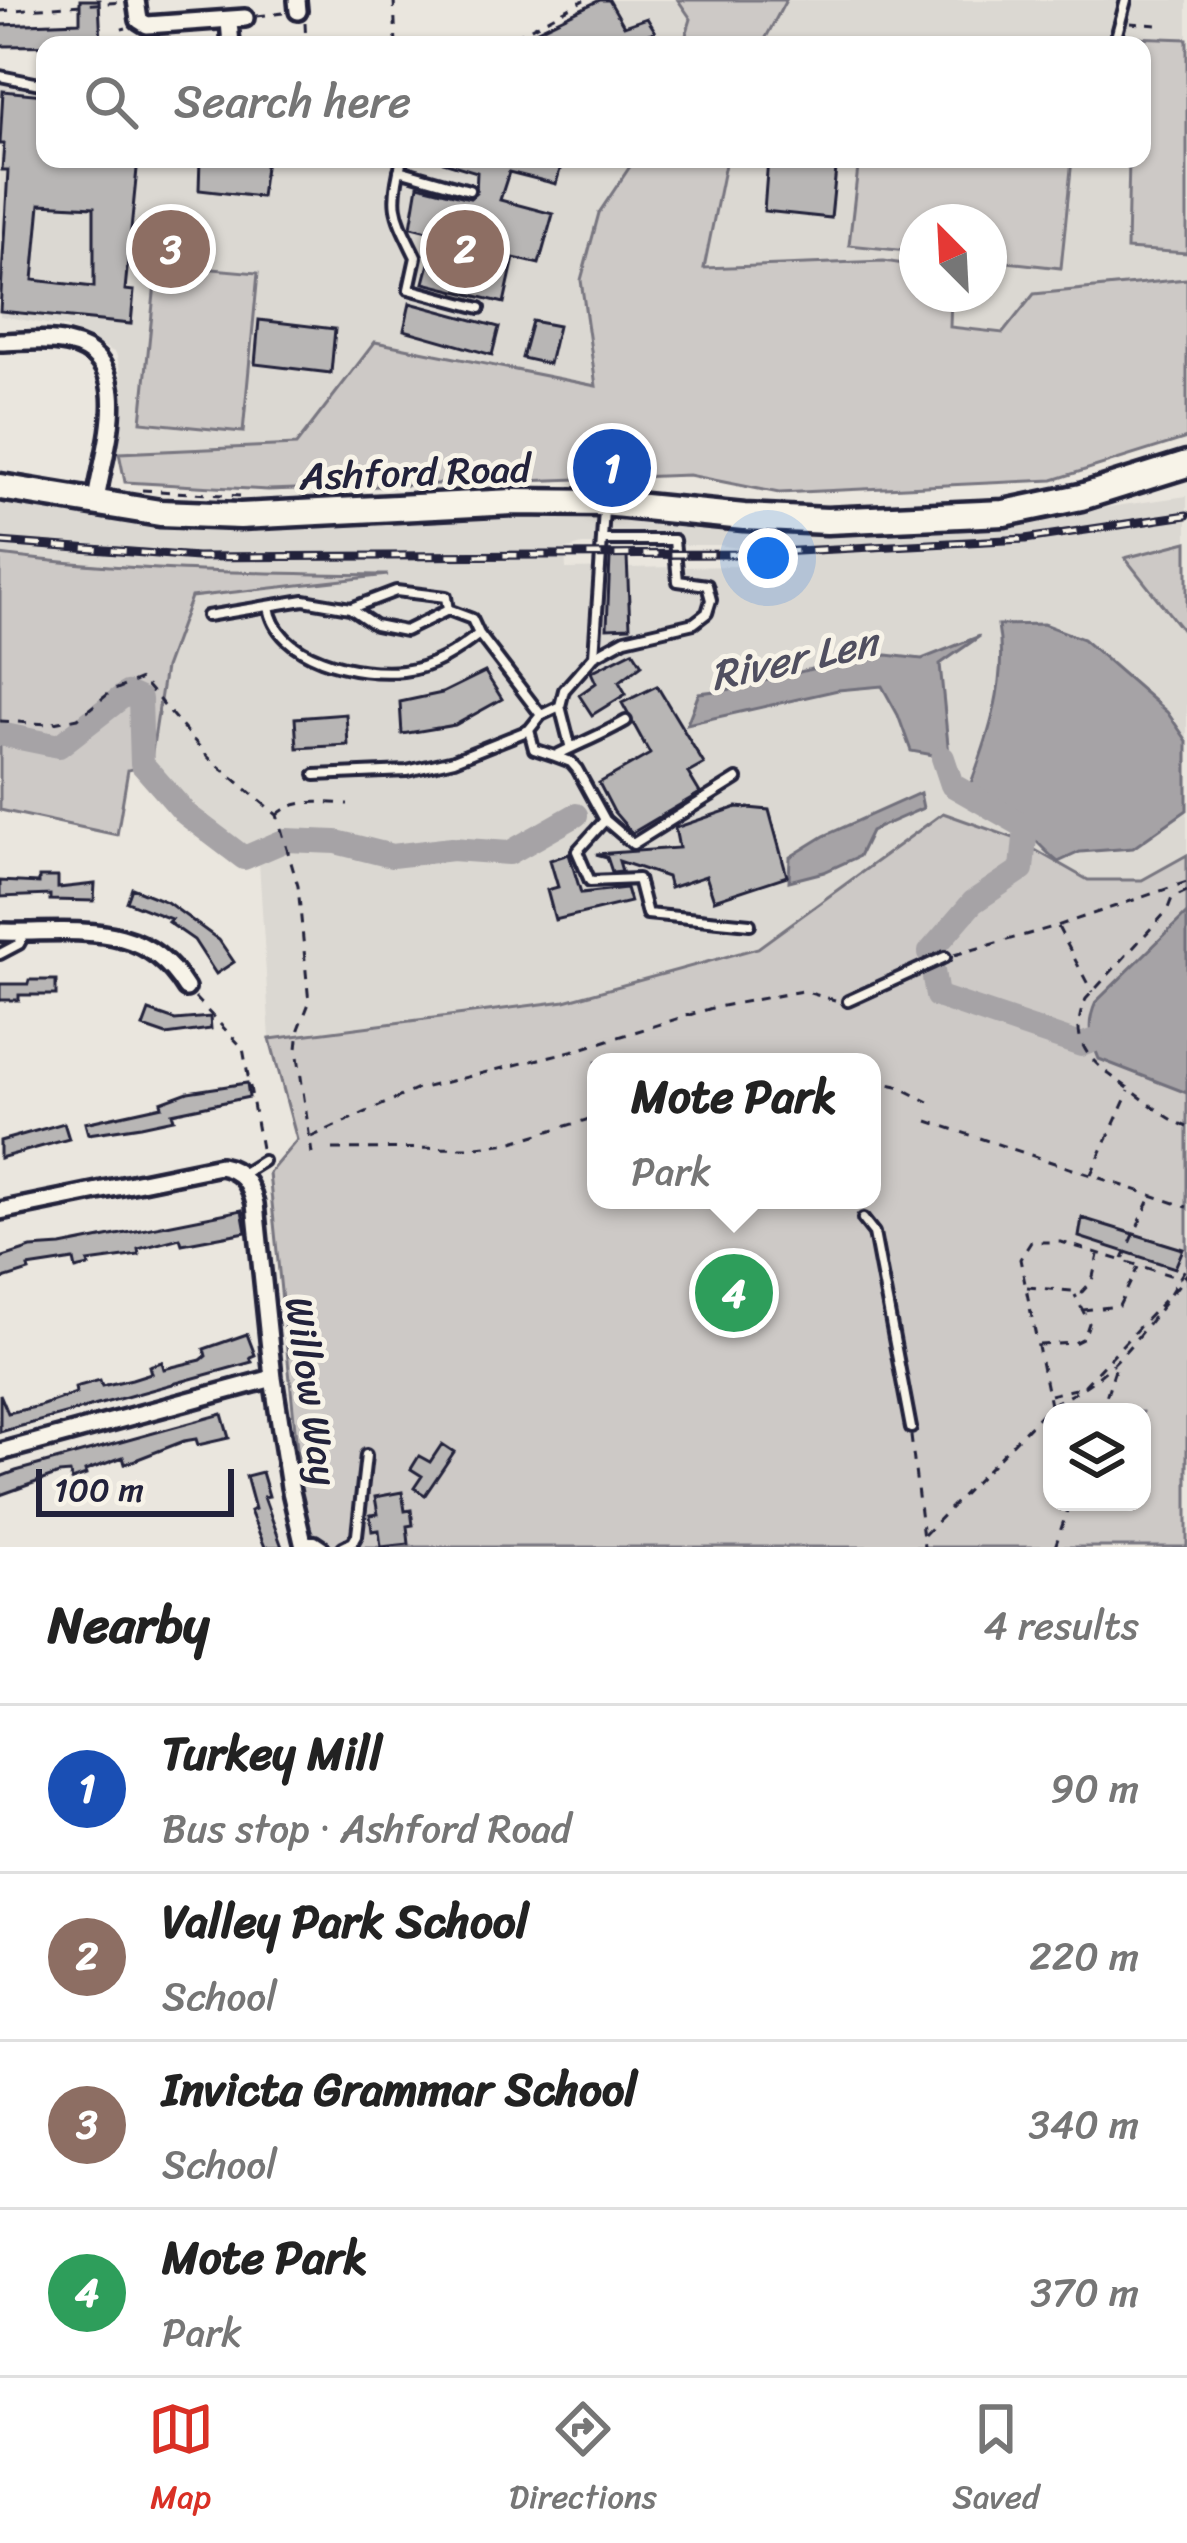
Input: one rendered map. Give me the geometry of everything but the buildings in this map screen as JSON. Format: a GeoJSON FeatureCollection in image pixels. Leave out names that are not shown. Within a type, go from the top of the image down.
{"type":"FeatureCollection","features":[{"type":"Feature","properties":{"kind":"main road","name":"Ashford Road"},"geometry":{"type":"LineString","coordinates":[[0,487],[160,513],[240,516],[604,502],[744,518],[827,521],[1004,513],[1082,497],[1187,464]]}},
{"type":"Feature","properties":{"kind":"street"},"geometry":{"type":"LineString","coordinates":[[132,1],[139,20],[148,25],[237,19],[233,36]]}},
{"type":"Feature","properties":{"kind":"street"},"geometry":{"type":"LineString","coordinates":[[0,342],[72,343],[111,378],[114,395],[96,501]]}},
{"type":"Feature","properties":{"kind":"street"},"geometry":{"type":"LineString","coordinates":[[0,932],[125,936],[171,964],[186,988]]}},
{"type":"Feature","properties":{"kind":"street"},"geometry":{"type":"LineString","coordinates":[[0,1210],[207,1168],[229,1168],[241,1175]]}},
{"type":"Feature","properties":{"kind":"street","name":"Willow Way"},"geometry":{"type":"LineString","coordinates":[[241,1175],[251,1186],[255,1204],[273,1378],[303,1544]]}},
{"type":"Feature","properties":{"kind":"street"},"geometry":{"type":"LineString","coordinates":[[0,1453],[273,1378]]}},
{"type":"Feature","properties":{"kind":"lane"},"geometry":{"type":"LineString","coordinates":[[1117,36],[1126,0]]}},
{"type":"Feature","properties":{"kind":"lane"},"geometry":{"type":"LineString","coordinates":[[0,76],[36,84]]}},
{"type":"Feature","properties":{"kind":"lane"},"geometry":{"type":"LineString","coordinates":[[469,190],[399,170],[393,206],[416,257],[409,289],[480,308]]}},
{"type":"Feature","properties":{"kind":"lane"},"geometry":{"type":"LineString","coordinates":[[595,656],[604,502]]}},
{"type":"Feature","properties":{"kind":"lane"},"geometry":{"type":"LineString","coordinates":[[570,745],[560,706],[564,690],[595,656],[625,639],[694,623],[707,613],[711,600],[706,585],[678,581],[674,540],[602,540]]}},
{"type":"Feature","properties":{"kind":"lane"},"geometry":{"type":"LineString","coordinates":[[350,608],[396,591],[446,597],[448,610]]}},
{"type":"Feature","properties":{"kind":"lane"},"geometry":{"type":"LineString","coordinates":[[208,616],[304,600],[350,608],[376,625],[405,632],[448,610],[472,620],[541,715]]}},
{"type":"Feature","properties":{"kind":"lane"},"geometry":{"type":"LineString","coordinates":[[269,606],[271,620],[295,646],[335,665],[368,672],[406,671],[450,656],[478,634]]}},
{"type":"Feature","properties":{"kind":"lane"},"geometry":{"type":"LineString","coordinates":[[315,775],[407,771],[454,760],[529,730],[541,715],[560,706]]}},
{"type":"Feature","properties":{"kind":"lane"},"geometry":{"type":"LineString","coordinates":[[555,756],[570,745],[588,744],[626,721]]}},
{"type":"Feature","properties":{"kind":"lane"},"geometry":{"type":"LineString","coordinates":[[529,730],[534,749],[577,769],[605,820],[633,844],[737,778]]}},
{"type":"Feature","properties":{"kind":"lane"},"geometry":{"type":"LineString","coordinates":[[605,820],[577,851],[590,881],[638,879],[647,914],[750,924]]}},
{"type":"Feature","properties":{"kind":"lane"},"geometry":{"type":"LineString","coordinates":[[0,954],[19,944],[25,933]]}},
{"type":"Feature","properties":{"kind":"lane"},"geometry":{"type":"LineString","coordinates":[[847,1002],[945,958]]}},
{"type":"Feature","properties":{"kind":"lane"},"geometry":{"type":"LineString","coordinates":[[241,1175],[263,1161]]}},
{"type":"Feature","properties":{"kind":"lane"},"geometry":{"type":"LineString","coordinates":[[863,1220],[874,1234],[910,1428]]}},
{"type":"Feature","properties":{"kind":"lane"},"geometry":{"type":"LineString","coordinates":[[343,1547],[357,1535],[366,1455]]}},
{"type":"Feature","properties":{"kind":"lane"},"geometry":{"type":"LineString","coordinates":[[303,1544],[315,1540],[324,1547]]}},
{"type":"Feature","properties":{"kind":"path"},"geometry":{"type":"LineString","coordinates":[[394,0],[396,36]]}},
{"type":"Feature","properties":{"kind":"path"},"geometry":{"type":"LineString","coordinates":[[516,36],[584,0]]}},
{"type":"Feature","properties":{"kind":"path"},"geometry":{"type":"LineString","coordinates":[[0,11],[132,1],[126,30],[118,30],[118,36]]}},
{"type":"Feature","properties":{"kind":"path"},"geometry":{"type":"LineString","coordinates":[[237,19],[298,5],[305,11],[306,36]]}},
{"type":"Feature","properties":{"kind":"path"},"geometry":{"type":"LineString","coordinates":[[1122,21],[1158,25]]}},
{"type":"Feature","properties":{"kind":"path"},"geometry":{"type":"LineString","coordinates":[[0,721],[49,724],[78,718],[112,691],[141,679],[209,758],[277,815],[298,886],[309,1004],[297,1049],[312,1154]]}},
{"type":"Feature","properties":{"kind":"path"},"geometry":{"type":"LineString","coordinates":[[277,815],[302,802],[348,804]]}},
{"type":"Feature","properties":{"kind":"path"},"geometry":{"type":"LineString","coordinates":[[945,958],[1187,882]]}},
{"type":"Feature","properties":{"kind":"path"},"geometry":{"type":"LineString","coordinates":[[1187,891],[1172,898],[1167,911],[1092,992],[1078,1016],[1085,1051],[1103,1071],[1187,1127]]}},
{"type":"Feature","properties":{"kind":"path"},"geometry":{"type":"LineString","coordinates":[[1058,926],[1092,992]]}},
{"type":"Feature","properties":{"kind":"path"},"geometry":{"type":"LineString","coordinates":[[186,988],[243,1048],[263,1161]]}},
{"type":"Feature","properties":{"kind":"path"},"geometry":{"type":"LineString","coordinates":[[309,1138],[415,1090],[583,1048],[712,1008],[802,991],[847,1002]]}},
{"type":"Feature","properties":{"kind":"path"},"geometry":{"type":"LineString","coordinates":[[881,1083],[929,1102]]}},
{"type":"Feature","properties":{"kind":"path"},"geometry":{"type":"LineString","coordinates":[[1091,1174],[1129,1089]]}},
{"type":"Feature","properties":{"kind":"path"},"geometry":{"type":"LineString","coordinates":[[333,1149],[469,1148],[509,1143],[587,1121]]}},
{"type":"Feature","properties":{"kind":"path"},"geometry":{"type":"LineString","coordinates":[[928,1121],[1187,1207]]}},
{"type":"Feature","properties":{"kind":"path"},"geometry":{"type":"LineString","coordinates":[[1122,1261],[1153,1193]]}},
{"type":"Feature","properties":{"kind":"path"},"geometry":{"type":"LineString","coordinates":[[1050,1403],[1019,1259],[1031,1242],[1061,1242],[1180,1278]]}},
{"type":"Feature","properties":{"kind":"path"},"geometry":{"type":"LineString","coordinates":[[1025,1287],[1074,1294],[1088,1289],[1098,1253]]}},
{"type":"Feature","properties":{"kind":"path"},"geometry":{"type":"LineString","coordinates":[[1083,1310],[1119,1306],[1138,1265]]}},
{"type":"Feature","properties":{"kind":"path"},"geometry":{"type":"LineString","coordinates":[[1048,1395],[1083,1387],[1187,1270]]}},
{"type":"Feature","properties":{"kind":"path"},"geometry":{"type":"LineString","coordinates":[[1054,1403],[1087,1388],[1118,1361],[1187,1270]]}},
{"type":"Feature","properties":{"kind":"path"},"geometry":{"type":"LineString","coordinates":[[1038,1345],[1084,1338],[1088,1324],[1074,1294]]}},
{"type":"Feature","properties":{"kind":"path"},"geometry":{"type":"LineString","coordinates":[[1104,1403],[1118,1361]]}},
{"type":"Feature","properties":{"kind":"path"},"geometry":{"type":"LineString","coordinates":[[924,1535],[1043,1412]]}},
{"type":"Feature","properties":{"kind":"path"},"geometry":{"type":"LineString","coordinates":[[910,1428],[924,1547]]}},
{"type":"Feature","properties":{"kind":"path"},"geometry":{"type":"LineString","coordinates":[[1055,1547],[1067,1511]]}},
{"type":"Feature","properties":{"kind":"shaded area"},"geometry":{"type":"Polygon","coordinates":[[[601,0],[1187,0],[1187,418],[606,454],[660,168],[1151,168],[1151,36],[536,36],[601,0]]]}},
{"type":"Feature","properties":{"kind":"shaded area"},"geometry":{"type":"Polygon","coordinates":[[[678,0],[786,0],[767,36],[686,36],[691,19],[678,0]]]}},
{"type":"Feature","properties":{"kind":"shaded area"},"geometry":{"type":"Polygon","coordinates":[[[1151,38],[1187,39],[1187,253],[1127,249],[1129,168],[1151,168],[1151,38]]]}},
{"type":"Feature","properties":{"kind":"shaded area"},"geometry":{"type":"Polygon","coordinates":[[[0,73],[36,79],[36,168],[629,168],[599,213],[581,280],[597,386],[376,342],[333,449],[296,445],[119,453],[121,374],[116,353],[65,327],[0,316],[0,73]]]}},
{"type":"Feature","properties":{"kind":"shaded area"},"geometry":{"type":"Polygon","coordinates":[[[629,168],[724,168],[704,268],[899,263],[899,312],[950,312],[950,327],[1003,333],[1034,294],[1187,279],[1187,438],[1053,480],[779,493],[689,475],[268,490],[125,482],[119,453],[296,445],[375,342],[596,386],[581,280],[599,213],[629,168]]]}},
{"type":"Feature","properties":{"kind":"shaded area"},"geometry":{"type":"Polygon","coordinates":[[[858,168],[1071,168],[1061,268],[1007,262],[1007,204],[899,204],[899,250],[849,245],[858,168]]]}},
{"type":"Feature","properties":{"kind":"shaded area"},"geometry":{"type":"Polygon","coordinates":[[[157,264],[258,273],[243,432],[141,422],[157,264]]]}},
{"type":"Feature","properties":{"kind":"shaded area"},"geometry":{"type":"Polygon","coordinates":[[[1187,496],[1187,542],[1125,557],[1187,636],[1187,855],[1142,880],[1088,880],[1014,838],[943,813],[758,948],[566,1001],[270,1039],[259,862],[150,765],[165,668],[190,597],[0,588],[0,497],[166,524],[583,515],[715,526],[979,525],[1187,496]],[[582,545],[565,550],[566,569],[738,566],[737,548],[582,545]]]}},
{"type":"Feature","properties":{"kind":"shaded area"},"geometry":{"type":"Polygon","coordinates":[[[1187,542],[1187,636],[1125,558],[1187,542]]]}},
{"type":"Feature","properties":{"kind":"shaded area"},"geometry":{"type":"Polygon","coordinates":[[[0,555],[145,568],[388,575],[191,597],[165,668],[150,765],[128,770],[117,835],[0,810],[0,555]]]}},
{"type":"Feature","properties":{"kind":"shaded area"},"geometry":{"type":"Polygon","coordinates":[[[1043,624],[1083,639],[1167,712],[1187,741],[1187,810],[1133,848],[1080,852],[1058,862],[1009,816],[972,802],[968,791],[998,688],[998,625],[1043,624]]]}},
{"type":"Feature","properties":{"kind":"shaded area"},"geometry":{"type":"Polygon","coordinates":[[[980,636],[940,664],[952,785],[944,789],[939,756],[911,751],[882,686],[838,690],[687,724],[699,693],[847,660],[887,655],[922,659],[980,636]]]}},
{"type":"Feature","properties":{"kind":"shaded area"},"geometry":{"type":"Polygon","coordinates":[[[920,793],[923,808],[871,831],[859,856],[789,881],[790,857],[824,836],[920,793]]]}},
{"type":"Feature","properties":{"kind":"shaded area"},"geometry":{"type":"Polygon","coordinates":[[[943,813],[1014,838],[1088,880],[1142,880],[1187,855],[1187,1547],[321,1547],[304,1518],[269,1173],[297,1140],[270,1039],[565,1001],[758,948],[943,813]]]}},
{"type":"Feature","properties":{"kind":"shaded area"},"geometry":{"type":"Polygon","coordinates":[[[1187,913],[1187,1093],[1099,1059],[1090,1024],[1096,1002],[1187,913]]]}},
{"type":"Feature","properties":{"kind":"waterway","name":"River Len"},"geometry":{"type":"LineString","coordinates":[[0,734],[59,746],[127,693],[140,699],[142,764],[186,814],[244,858],[286,840],[336,842],[392,856],[452,849],[509,853],[576,815]]}},
{"type":"Feature","properties":{"kind":"waterway","name":"River Len"},"geometry":{"type":"LineString","coordinates":[[943,758],[952,785],[1026,827],[1022,869],[973,902],[930,952],[937,996],[1081,1045],[1092,1041]]}},
{"type":"Feature","properties":{"kind":"railway"},"geometry":{"type":"LineString","coordinates":[[0,542],[197,557],[738,554],[1025,539],[1187,515]]}},
{"type":"Feature","properties":{"kind":"place","name":"Invicta Grammar School"},"geometry":{"type":"Point","coordinates":[171,249]}},
{"type":"Feature","properties":{"kind":"place","name":"Valley Park School"},"geometry":{"type":"Point","coordinates":[465,249]}},
{"type":"Feature","properties":{"kind":"place","name":"Turkey Mill"},"geometry":{"type":"Point","coordinates":[612,468]}},
{"type":"Feature","properties":{"kind":"place","name":"Mote Park"},"geometry":{"type":"Point","coordinates":[734,1293]}}]}
